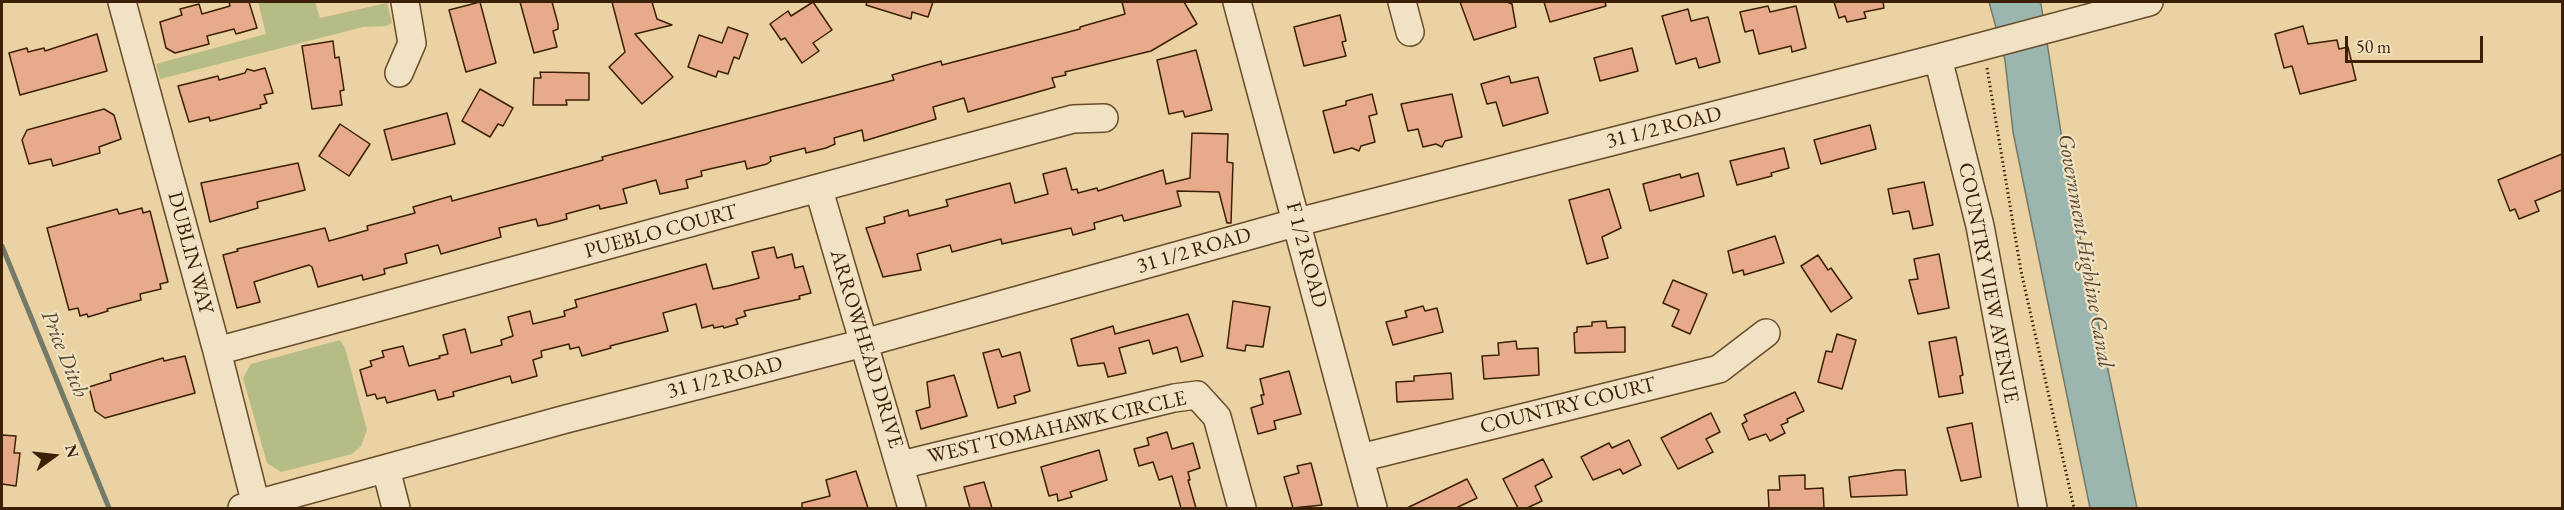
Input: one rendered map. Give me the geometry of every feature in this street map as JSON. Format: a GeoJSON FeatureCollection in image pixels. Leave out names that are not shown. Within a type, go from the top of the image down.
{"type":"FeatureCollection","features":[{"type":"Feature","properties":{"kind":"street","name":"DUBLIN WAY"},"geometry":{"type":"LineString","coordinates":[[122,2],[217,351],[249,507]]}},
{"type":"Feature","properties":{"kind":"street"},"geometry":{"type":"LineString","coordinates":[[399,73],[412,43],[405,2]]}},
{"type":"Feature","properties":{"kind":"street","name":"F 1/2 ROAD"},"geometry":{"type":"LineString","coordinates":[[1237,2],[1298,222],[1373,508]]}},
{"type":"Feature","properties":{"kind":"street"},"geometry":{"type":"LineString","coordinates":[[1402,2],[1410,32]]}},
{"type":"Feature","properties":{"kind":"street","name":"31 1/2 ROAD"},"geometry":{"type":"LineString","coordinates":[[249,507],[566,419],[864,343],[1298,222],[2149,2]]}},
{"type":"Feature","properties":{"kind":"street","name":"COUNTRY VIEW AVENUE"},"geometry":{"type":"LineString","coordinates":[[1938,58],[1980,226],[2026,507]]}},
{"type":"Feature","properties":{"kind":"street","name":"PUEBLO COURT"},"geometry":{"type":"LineString","coordinates":[[217,351],[819,190],[1073,119],[1104,118]]}},
{"type":"Feature","properties":{"kind":"street","name":"ARROWHEAD DRIVE"},"geometry":{"type":"LineString","coordinates":[[819,190],[912,508]]}},
{"type":"Feature","properties":{"kind":"street","name":"COUNTRY COURT"},"geometry":{"type":"LineString","coordinates":[[1360,458],[1719,369],[1766,333]]}},
{"type":"Feature","properties":{"kind":"street","name":"WEST TOMAHAWK CIRCLE"},"geometry":{"type":"LineString","coordinates":[[901,465],[1174,398],[1197,395],[1217,417],[1242,508]]}},
{"type":"Feature","properties":{"kind":"street"},"geometry":{"type":"LineString","coordinates":[[386,469],[396,508]]}},
{"type":"Feature","properties":{"kind":"path"},"geometry":{"type":"LineString","coordinates":[[1990,44],[2021,271],[2074,508]]}},
{"type":"Feature","properties":{"kind":"green space"},"geometry":{"type":"Polygon","coordinates":[[[258,2],[315,2],[320,18],[387,3],[392,23],[386,26],[363,27],[160,79],[156,64],[266,34],[258,2]]]}},
{"type":"Feature","properties":{"kind":"green space"},"geometry":{"type":"Polygon","coordinates":[[[340,340],[345,348],[367,430],[361,446],[352,454],[281,472],[267,463],[243,378],[251,364],[340,340]]]}},
{"type":"Feature","properties":{"kind":"water"},"geometry":{"type":"Polygon","coordinates":[[[1989,2],[2039,2],[2041,4],[2069,184],[2137,508],[2090,508],[2013,132],[2005,60],[1989,2]]]}},
{"type":"Feature","properties":{"kind":"building"},"geometry":{"type":"Polygon","coordinates":[[[229,2],[249,2],[257,28],[236,34],[234,29],[207,36],[209,44],[175,53],[166,48],[160,22],[182,15],[180,9],[199,4],[202,14],[230,6],[229,2]]]}},
{"type":"Feature","properties":{"kind":"building"},"geometry":{"type":"Polygon","coordinates":[[[480,2],[496,63],[466,72],[449,10],[480,2]]]}},
{"type":"Feature","properties":{"kind":"building"},"geometry":{"type":"Polygon","coordinates":[[[520,2],[552,2],[558,24],[558,29],[553,31],[557,47],[534,53],[520,2]]]}},
{"type":"Feature","properties":{"kind":"building"},"geometry":{"type":"Polygon","coordinates":[[[612,2],[652,2],[657,19],[672,25],[635,34],[673,77],[642,104],[609,67],[625,52],[612,2]]]}},
{"type":"Feature","properties":{"kind":"building"},"geometry":{"type":"Polygon","coordinates":[[[813,2],[832,30],[813,43],[819,51],[802,63],[785,38],[781,40],[770,24],[788,11],[791,16],[813,2]]]}},
{"type":"Feature","properties":{"kind":"building"},"geometry":{"type":"Polygon","coordinates":[[[867,2],[933,2],[928,17],[912,12],[911,19],[866,5],[867,2]]]}},
{"type":"Feature","properties":{"kind":"building"},"geometry":{"type":"Polygon","coordinates":[[[1122,2],[1184,2],[1197,24],[1151,51],[1065,72],[1066,75],[1052,78],[1055,87],[968,112],[964,98],[933,107],[936,119],[864,141],[862,130],[834,138],[835,144],[826,148],[806,153],[805,148],[770,157],[771,161],[767,164],[747,169],[745,161],[701,171],[702,176],[686,180],[688,188],[660,194],[656,180],[623,189],[627,203],[600,209],[599,205],[566,214],[567,219],[538,226],[536,219],[499,228],[501,237],[441,254],[438,245],[405,254],[407,263],[384,269],[385,274],[363,280],[362,275],[318,287],[312,267],[309,265],[254,282],[260,302],[237,308],[223,255],[238,251],[237,249],[325,228],[329,241],[368,230],[367,226],[415,213],[413,207],[451,196],[452,201],[603,160],[602,157],[894,80],[892,75],[941,61],[942,65],[1080,29],[1080,27],[1125,14],[1122,2]]]}},
{"type":"Feature","properties":{"kind":"building"},"geometry":{"type":"Polygon","coordinates":[[[1460,2],[1507,2],[1512,4],[1516,27],[1474,40],[1460,2]]]}},
{"type":"Feature","properties":{"kind":"building"},"geometry":{"type":"Polygon","coordinates":[[[1544,2],[1605,2],[1606,6],[1550,22],[1544,2]]]}},
{"type":"Feature","properties":{"kind":"building"},"geometry":{"type":"Polygon","coordinates":[[[1834,2],[1883,2],[1884,8],[1864,12],[1866,18],[1847,22],[1845,16],[1839,18],[1834,2]]]}},
{"type":"Feature","properties":{"kind":"building"},"geometry":{"type":"Polygon","coordinates":[[[1768,6],[1770,12],[1796,6],[1806,48],[1792,52],[1791,46],[1759,54],[1753,30],[1745,32],[1740,12],[1768,6]]]}},
{"type":"Feature","properties":{"kind":"building"},"geometry":{"type":"Polygon","coordinates":[[[1688,9],[1691,21],[1708,17],[1720,62],[1699,68],[1696,58],[1676,64],[1662,16],[1688,9]]]}},
{"type":"Feature","properties":{"kind":"building"},"geometry":{"type":"Polygon","coordinates":[[[1340,15],[1346,41],[1342,42],[1346,56],[1304,66],[1294,27],[1340,15]]]}},
{"type":"Feature","properties":{"kind":"building"},"geometry":{"type":"Polygon","coordinates":[[[2303,26],[2308,44],[2337,40],[2339,49],[2348,47],[2356,80],[2300,94],[2292,66],[2284,68],[2275,34],[2303,26]]]}},
{"type":"Feature","properties":{"kind":"building"},"geometry":{"type":"Polygon","coordinates":[[[728,27],[748,34],[739,59],[734,57],[728,74],[718,71],[716,77],[688,67],[699,35],[722,43],[728,27]]]}},
{"type":"Feature","properties":{"kind":"building"},"geometry":{"type":"Polygon","coordinates":[[[97,34],[107,71],[20,95],[9,53],[27,48],[28,52],[44,48],[45,51],[97,34]]]}},
{"type":"Feature","properties":{"kind":"building"},"geometry":{"type":"Polygon","coordinates":[[[333,41],[335,58],[339,57],[344,90],[340,91],[342,105],[312,109],[302,46],[333,41]]]}},
{"type":"Feature","properties":{"kind":"building"},"geometry":{"type":"Polygon","coordinates":[[[1632,48],[1638,71],[1600,81],[1594,58],[1632,48]]]}},
{"type":"Feature","properties":{"kind":"building"},"geometry":{"type":"Polygon","coordinates":[[[1196,50],[1212,110],[1185,117],[1183,111],[1169,114],[1157,60],[1196,50]]]}},
{"type":"Feature","properties":{"kind":"building"},"geometry":{"type":"Polygon","coordinates":[[[265,68],[273,93],[264,95],[267,103],[260,105],[261,108],[210,121],[209,117],[189,122],[178,86],[218,76],[219,80],[245,73],[247,69],[254,71],[265,68]]]}},
{"type":"Feature","properties":{"kind":"building"},"geometry":{"type":"Polygon","coordinates":[[[540,72],[589,73],[589,100],[566,100],[567,105],[533,105],[534,78],[541,78],[540,72]]]}},
{"type":"Feature","properties":{"kind":"building"},"geometry":{"type":"Polygon","coordinates":[[[1509,76],[1511,83],[1538,77],[1548,113],[1503,126],[1496,102],[1487,104],[1481,84],[1509,76]]]}},
{"type":"Feature","properties":{"kind":"building"},"geometry":{"type":"Polygon","coordinates":[[[480,89],[513,108],[503,126],[498,124],[490,137],[462,121],[480,89]]]}},
{"type":"Feature","properties":{"kind":"building"},"geometry":{"type":"Polygon","coordinates":[[[1372,94],[1377,114],[1369,116],[1375,142],[1361,146],[1359,151],[1352,148],[1334,153],[1323,111],[1346,105],[1346,101],[1372,94]]]}},
{"type":"Feature","properties":{"kind":"building"},"geometry":{"type":"Polygon","coordinates":[[[1452,94],[1462,137],[1445,141],[1442,147],[1436,144],[1423,147],[1418,129],[1408,131],[1401,104],[1452,94]]]}},
{"type":"Feature","properties":{"kind":"building"},"geometry":{"type":"Polygon","coordinates":[[[104,109],[114,115],[121,139],[99,147],[100,153],[53,166],[51,159],[29,164],[22,140],[27,130],[104,109]]]}},
{"type":"Feature","properties":{"kind":"building"},"geometry":{"type":"Polygon","coordinates":[[[447,113],[455,144],[392,160],[384,130],[447,113]]]}},
{"type":"Feature","properties":{"kind":"building"},"geometry":{"type":"Polygon","coordinates":[[[340,124],[370,144],[349,176],[319,156],[340,124]]]}},
{"type":"Feature","properties":{"kind":"building"},"geometry":{"type":"Polygon","coordinates":[[[1870,125],[1876,149],[1821,164],[1814,140],[1870,125]]]}},
{"type":"Feature","properties":{"kind":"building"},"geometry":{"type":"Polygon","coordinates":[[[1192,133],[1228,134],[1227,162],[1233,163],[1231,223],[1227,223],[1219,192],[1177,191],[1181,206],[1124,221],[1122,215],[1094,223],[1095,229],[1073,235],[1071,228],[1002,244],[1001,239],[952,252],[950,245],[917,254],[921,270],[883,277],[866,228],[885,223],[884,217],[908,210],[909,216],[948,206],[946,200],[1010,183],[1015,203],[1048,194],[1043,174],[1066,168],[1072,190],[1077,189],[1078,193],[1097,188],[1098,191],[1163,170],[1166,184],[1190,178],[1192,133]]]}},
{"type":"Feature","properties":{"kind":"building"},"geometry":{"type":"Polygon","coordinates":[[[1784,148],[1789,168],[1771,173],[1772,176],[1737,185],[1730,161],[1784,148]]]}},
{"type":"Feature","properties":{"kind":"building"},"geometry":{"type":"Polygon","coordinates":[[[2562,154],[2562,190],[2535,201],[2539,211],[2519,219],[2515,209],[2510,211],[2498,180],[2562,154]]]}},
{"type":"Feature","properties":{"kind":"building"},"geometry":{"type":"Polygon","coordinates":[[[298,163],[305,190],[257,202],[258,208],[210,222],[201,183],[298,163]]]}},
{"type":"Feature","properties":{"kind":"building"},"geometry":{"type":"Polygon","coordinates":[[[1698,173],[1704,196],[1650,211],[1643,184],[1680,174],[1681,178],[1698,173]]]}},
{"type":"Feature","properties":{"kind":"building"},"geometry":{"type":"Polygon","coordinates":[[[1924,182],[1933,225],[1913,229],[1909,211],[1893,214],[1888,189],[1924,182]]]}},
{"type":"Feature","properties":{"kind":"building"},"geometry":{"type":"Polygon","coordinates":[[[1609,189],[1621,228],[1602,237],[1608,258],[1587,264],[1569,200],[1609,189]]]}},
{"type":"Feature","properties":{"kind":"building"},"geometry":{"type":"Polygon","coordinates":[[[142,208],[143,213],[150,211],[168,282],[160,284],[161,289],[140,294],[141,300],[107,309],[108,311],[88,317],[87,314],[80,316],[78,308],[69,310],[47,228],[117,209],[119,214],[142,208]]]}},
{"type":"Feature","properties":{"kind":"building"},"geometry":{"type":"Polygon","coordinates":[[[1775,236],[1784,263],[1744,275],[1743,270],[1733,273],[1728,251],[1775,236]]]}},
{"type":"Feature","properties":{"kind":"building"},"geometry":{"type":"Polygon","coordinates":[[[774,247],[777,258],[792,254],[795,268],[803,266],[811,293],[799,296],[800,299],[744,311],[746,316],[736,319],[738,324],[724,328],[723,326],[714,328],[713,325],[702,328],[696,304],[663,313],[668,331],[582,356],[579,347],[570,349],[569,344],[541,351],[542,357],[533,360],[537,376],[512,383],[510,376],[453,392],[454,396],[438,400],[435,390],[387,403],[385,397],[377,399],[375,394],[367,396],[360,370],[372,366],[370,361],[384,357],[382,351],[403,346],[409,366],[440,358],[439,356],[448,354],[443,335],[465,329],[471,353],[502,345],[501,340],[513,336],[508,317],[530,311],[533,324],[565,316],[564,311],[577,307],[575,300],[706,264],[713,289],[759,278],[752,252],[774,247]]]}},
{"type":"Feature","properties":{"kind":"building"},"geometry":{"type":"Polygon","coordinates":[[[1939,254],[1949,308],[1918,314],[1909,280],[1918,279],[1914,259],[1939,254]]]}},
{"type":"Feature","properties":{"kind":"building"},"geometry":{"type":"Polygon","coordinates":[[[1818,255],[1828,270],[1831,268],[1852,298],[1831,312],[1801,266],[1818,255]]]}},
{"type":"Feature","properties":{"kind":"building"},"geometry":{"type":"Polygon","coordinates":[[[1673,280],[1707,294],[1690,334],[1672,326],[1679,310],[1663,303],[1673,280]]]}},
{"type":"Feature","properties":{"kind":"building"},"geometry":{"type":"Polygon","coordinates":[[[1233,301],[1270,307],[1263,347],[1246,345],[1245,351],[1227,348],[1233,301]]]}},
{"type":"Feature","properties":{"kind":"building"},"geometry":{"type":"Polygon","coordinates":[[[1423,306],[1425,311],[1437,308],[1443,332],[1393,345],[1386,322],[1407,317],[1405,311],[1423,306]]]}},
{"type":"Feature","properties":{"kind":"building"},"geometry":{"type":"Polygon","coordinates":[[[1188,314],[1203,356],[1181,362],[1177,347],[1153,354],[1149,340],[1119,348],[1126,373],[1108,377],[1104,363],[1078,366],[1071,339],[1113,326],[1115,334],[1188,314]]]}},
{"type":"Feature","properties":{"kind":"building"},"geometry":{"type":"Polygon","coordinates":[[[1606,321],[1607,328],[1625,327],[1625,352],[1575,353],[1574,333],[1577,332],[1577,327],[1592,326],[1592,322],[1606,321]]]}},
{"type":"Feature","properties":{"kind":"building"},"geometry":{"type":"Polygon","coordinates":[[[1837,334],[1856,340],[1842,389],[1818,382],[1826,351],[1832,352],[1837,334]]]}},
{"type":"Feature","properties":{"kind":"building"},"geometry":{"type":"Polygon","coordinates":[[[1956,337],[1963,375],[1960,376],[1963,393],[1939,397],[1929,342],[1956,337]]]}},
{"type":"Feature","properties":{"kind":"building"},"geometry":{"type":"Polygon","coordinates":[[[1516,341],[1517,349],[1538,348],[1539,375],[1484,379],[1482,356],[1499,355],[1498,343],[1516,341]]]}},
{"type":"Feature","properties":{"kind":"building"},"geometry":{"type":"Polygon","coordinates":[[[999,349],[1002,357],[1020,352],[1030,391],[1014,396],[1016,403],[998,408],[983,353],[999,349]]]}},
{"type":"Feature","properties":{"kind":"building"},"geometry":{"type":"Polygon","coordinates":[[[185,356],[195,393],[105,418],[95,411],[89,387],[111,380],[110,374],[163,358],[164,361],[185,356]]]}},
{"type":"Feature","properties":{"kind":"building"},"geometry":{"type":"Polygon","coordinates":[[[1289,371],[1301,414],[1274,421],[1276,429],[1258,434],[1251,408],[1263,404],[1261,395],[1264,395],[1260,379],[1289,371]]]}},
{"type":"Feature","properties":{"kind":"building"},"geometry":{"type":"Polygon","coordinates":[[[1451,373],[1453,399],[1397,402],[1396,382],[1414,381],[1414,376],[1451,373]]]}},
{"type":"Feature","properties":{"kind":"building"},"geometry":{"type":"Polygon","coordinates":[[[954,375],[967,416],[921,429],[916,411],[930,407],[927,382],[954,375]]]}},
{"type":"Feature","properties":{"kind":"building"},"geometry":{"type":"Polygon","coordinates":[[[1795,392],[1804,411],[1787,419],[1788,422],[1781,425],[1785,433],[1770,441],[1766,434],[1749,440],[1742,424],[1747,421],[1744,415],[1795,392]]]}},
{"type":"Feature","properties":{"kind":"building"},"geometry":{"type":"Polygon","coordinates":[[[1711,413],[1720,432],[1706,439],[1713,452],[1678,469],[1661,438],[1711,413]]]}},
{"type":"Feature","properties":{"kind":"building"},"geometry":{"type":"Polygon","coordinates":[[[1972,423],[1981,477],[1961,481],[1947,428],[1972,423]]]}},
{"type":"Feature","properties":{"kind":"building"},"geometry":{"type":"Polygon","coordinates":[[[1167,432],[1172,449],[1193,443],[1200,468],[1188,472],[1190,480],[1188,480],[1196,508],[1181,508],[1172,476],[1159,480],[1153,462],[1139,466],[1134,449],[1149,445],[1147,438],[1167,432]]]}},
{"type":"Feature","properties":{"kind":"building"},"geometry":{"type":"Polygon","coordinates":[[[2,435],[16,436],[14,453],[20,453],[16,486],[2,484],[2,435]]]}},
{"type":"Feature","properties":{"kind":"building"},"geometry":{"type":"Polygon","coordinates":[[[1629,440],[1641,465],[1623,474],[1620,469],[1593,480],[1581,457],[1609,443],[1612,448],[1629,440]]]}},
{"type":"Feature","properties":{"kind":"building"},"geometry":{"type":"Polygon","coordinates":[[[1099,450],[1107,480],[1070,492],[1072,497],[1058,501],[1057,494],[1049,496],[1041,467],[1099,450]]]}},
{"type":"Feature","properties":{"kind":"building"},"geometry":{"type":"Polygon","coordinates":[[[1543,459],[1552,477],[1535,486],[1542,501],[1527,508],[1518,508],[1503,479],[1543,459]]]}},
{"type":"Feature","properties":{"kind":"building"},"geometry":{"type":"Polygon","coordinates":[[[1311,463],[1322,505],[1293,508],[1284,477],[1299,473],[1297,466],[1311,463]]]}},
{"type":"Feature","properties":{"kind":"building"},"geometry":{"type":"Polygon","coordinates":[[[1905,470],[1907,495],[1851,497],[1849,477],[1905,470]]]}},
{"type":"Feature","properties":{"kind":"building"},"geometry":{"type":"Polygon","coordinates":[[[856,471],[868,508],[802,508],[802,503],[830,496],[826,480],[856,471]]]}},
{"type":"Feature","properties":{"kind":"building"},"geometry":{"type":"Polygon","coordinates":[[[1805,475],[1805,489],[1823,488],[1824,508],[1769,508],[1768,490],[1780,490],[1779,476],[1805,475]]]}},
{"type":"Feature","properties":{"kind":"building"},"geometry":{"type":"Polygon","coordinates":[[[1467,479],[1477,498],[1456,508],[1407,508],[1467,479]]]}},
{"type":"Feature","properties":{"kind":"building"},"geometry":{"type":"Polygon","coordinates":[[[984,482],[992,508],[970,508],[964,487],[984,482]]]}},
{"type":"Feature","properties":{"kind":"waterway","name":"Price Ditch"},"geometry":{"type":"LineString","coordinates":[[2,246],[109,508]]}},
{"type":"Feature","properties":{"kind":"water label","name":"Government Highline Canal"},"geometry":{"type":"Point","coordinates":[2085,251]}}]}
